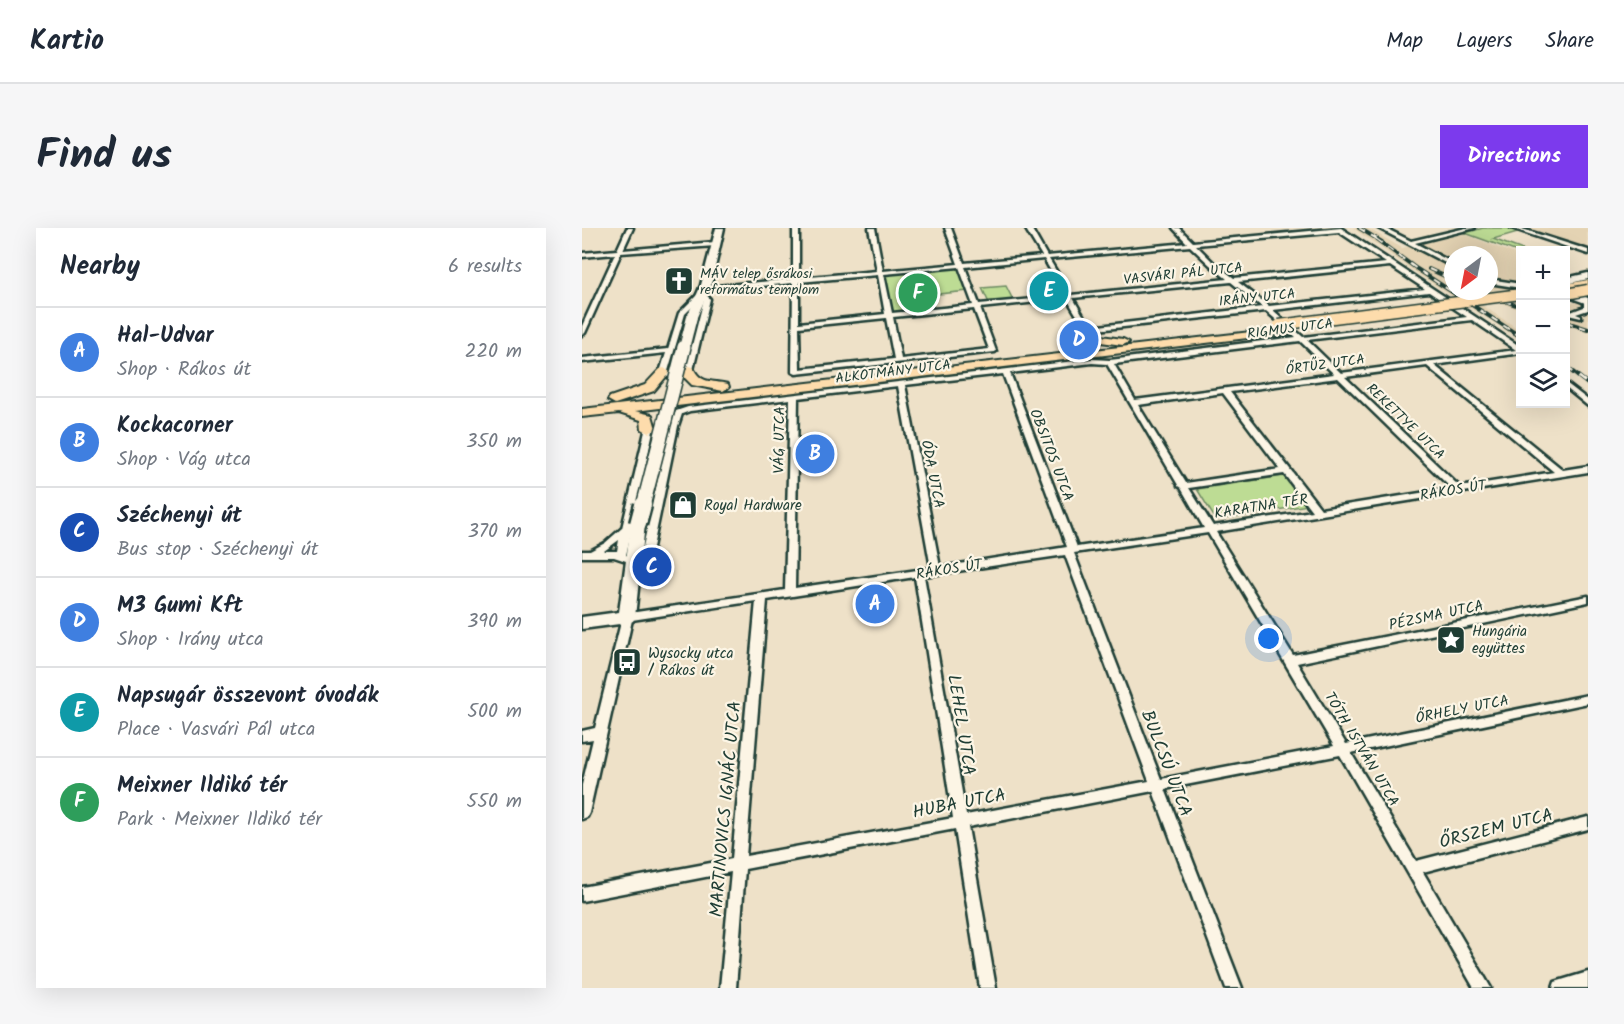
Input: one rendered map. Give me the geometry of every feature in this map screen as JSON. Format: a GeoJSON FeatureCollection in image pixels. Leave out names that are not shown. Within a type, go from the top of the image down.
{"type":"FeatureCollection","features":[{"type":"Feature","properties":{"kind":"main road"},"geometry":{"type":"LineString","coordinates":[[1570,286],[1588,283]]}},
{"type":"Feature","properties":{"kind":"main road"},"geometry":{"type":"LineString","coordinates":[[1570,292],[1588,290]]}},
{"type":"Feature","properties":{"kind":"main road"},"geometry":{"type":"LineString","coordinates":[[1282,328],[1516,295]]}},
{"type":"Feature","properties":{"kind":"main road"},"geometry":{"type":"LineString","coordinates":[[582,413],[1516,302]]}},
{"type":"Feature","properties":{"kind":"main road"},"geometry":{"type":"LineString","coordinates":[[1088,329],[1092,336],[1103,341],[1133,346]]}},
{"type":"Feature","properties":{"kind":"main road"},"geometry":{"type":"LineString","coordinates":[[1110,362],[1133,346]]}},
{"type":"Feature","properties":{"kind":"main road"},"geometry":{"type":"LineString","coordinates":[[582,404],[723,387],[1133,346]]}},
{"type":"Feature","properties":{"kind":"main road"},"geometry":{"type":"LineString","coordinates":[[689,370],[689,376],[696,382],[723,387]]}},
{"type":"Feature","properties":{"kind":"main road"},"geometry":{"type":"LineString","coordinates":[[615,400],[646,390],[657,382],[664,372]]}},
{"type":"Feature","properties":{"kind":"main road"},"geometry":{"type":"LineString","coordinates":[[677,419],[693,403],[710,398]]}},
{"type":"Feature","properties":{"kind":"main road"},"geometry":{"type":"LineString","coordinates":[[605,410],[638,414],[647,418],[649,429]]}},
{"type":"Feature","properties":{"kind":"street"},"geometry":{"type":"LineString","coordinates":[[582,333],[630,228]]}},
{"type":"Feature","properties":{"kind":"street"},"geometry":{"type":"LineString","coordinates":[[587,554],[608,545],[632,527],[692,317],[704,291],[720,228]]}},
{"type":"Feature","properties":{"kind":"street"},"geometry":{"type":"LineString","coordinates":[[796,228],[796,325]]}},
{"type":"Feature","properties":{"kind":"street"},"geometry":{"type":"LineString","coordinates":[[872,228],[898,362]]}},
{"type":"Feature","properties":{"kind":"street"},"geometry":{"type":"LineString","coordinates":[[948,228],[978,307]]}},
{"type":"Feature","properties":{"kind":"street"},"geometry":{"type":"LineString","coordinates":[[1028,228],[1088,329]]}},
{"type":"Feature","properties":{"kind":"street","name":"REKETTYE UTCA"},"geometry":{"type":"LineString","coordinates":[[1176,228],[1192,245],[1302,339],[1457,489]]}},
{"type":"Feature","properties":{"kind":"street"},"geometry":{"type":"LineString","coordinates":[[1381,228],[1444,260]]}},
{"type":"Feature","properties":{"kind":"street"},"geometry":{"type":"LineString","coordinates":[[1410,243],[1472,228]]}},
{"type":"Feature","properties":{"kind":"street"},"geometry":{"type":"LineString","coordinates":[[1514,228],[1586,253]]}},
{"type":"Feature","properties":{"kind":"street"},"geometry":{"type":"LineString","coordinates":[[704,291],[707,298],[689,370],[674,376],[664,372],[682,313],[704,291],[1338,229],[1516,347]]}},
{"type":"Feature","properties":{"kind":"street"},"geometry":{"type":"LineString","coordinates":[[582,255],[716,244]]}},
{"type":"Feature","properties":{"kind":"street"},"geometry":{"type":"LineString","coordinates":[[1575,254],[1586,253]]}},
{"type":"Feature","properties":{"kind":"street","name":"VASVÁRI PÁL UTCA"},"geometry":{"type":"LineString","coordinates":[[796,325],[1391,264]]}},
{"type":"Feature","properties":{"kind":"street"},"geometry":{"type":"LineString","coordinates":[[1570,280],[1588,276]]}},
{"type":"Feature","properties":{"kind":"street"},"geometry":{"type":"LineString","coordinates":[[1498,282],[1516,285]]}},
{"type":"Feature","properties":{"kind":"street","name":"IRÁNY UTCA"},"geometry":{"type":"LineString","coordinates":[[1088,329],[1430,290]]}},
{"type":"Feature","properties":{"kind":"street"},"geometry":{"type":"LineString","coordinates":[[1570,294],[1588,301],[1587,308],[1570,314],[1580,317]]}},
{"type":"Feature","properties":{"kind":"street","name":"ALKOTMÁNY UTCA"},"geometry":{"type":"LineString","coordinates":[[796,325],[796,372],[993,351],[978,307]]}},
{"type":"Feature","properties":{"kind":"street","name":"RIGMUS UTCA"},"geometry":{"type":"LineString","coordinates":[[1110,362],[1473,318]]}},
{"type":"Feature","properties":{"kind":"street"},"geometry":{"type":"LineString","coordinates":[[582,360],[670,351]]}},
{"type":"Feature","properties":{"kind":"street","name":"ŐRTŰZ UTCA"},"geometry":{"type":"LineString","coordinates":[[1133,403],[1516,351]]}},
{"type":"Feature","properties":{"kind":"street","name":"ALKOTMÁNY UTCA"},"geometry":{"type":"LineString","coordinates":[[649,429],[677,419],[695,407],[1092,361],[1110,362]]}},
{"type":"Feature","properties":{"kind":"street"},"geometry":{"type":"LineString","coordinates":[[1110,362],[1111,368],[1182,486]]}},
{"type":"Feature","properties":{"kind":"street"},"geometry":{"type":"LineString","coordinates":[[1428,363],[1561,473]]}},
{"type":"Feature","properties":{"kind":"street","name":"OBSITOS UTCA"},"geometry":{"type":"LineString","coordinates":[[1006,371],[1071,550]]}},
{"type":"Feature","properties":{"kind":"street","name":"ÓDA UTCA"},"geometry":{"type":"LineString","coordinates":[[901,383],[936,570]]}},
{"type":"Feature","properties":{"kind":"street"},"geometry":{"type":"LineString","coordinates":[[1570,388],[1588,404]]}},
{"type":"Feature","properties":{"kind":"street"},"geometry":{"type":"LineString","coordinates":[[1225,391],[1286,471]]}},
{"type":"Feature","properties":{"kind":"street","name":"VÁG UTCA"},"geometry":{"type":"LineString","coordinates":[[790,593],[794,396]]}},
{"type":"Feature","properties":{"kind":"street"},"geometry":{"type":"LineString","coordinates":[[587,554],[630,562],[646,557],[677,419]]}},
{"type":"Feature","properties":{"kind":"street"},"geometry":{"type":"LineString","coordinates":[[582,813],[627,617],[632,527],[649,429]]}},
{"type":"Feature","properties":{"kind":"street","name":"RÁKOS ÚT"},"geometry":{"type":"LineString","coordinates":[[1318,512],[1588,469]]}},
{"type":"Feature","properties":{"kind":"street","name":"KARATNA TÉR"},"geometry":{"type":"LineString","coordinates":[[1286,471],[1318,512],[1209,530],[1182,486],[1286,471]]}},
{"type":"Feature","properties":{"kind":"street","name":"RÁKOS ÚT"},"geometry":{"type":"LineString","coordinates":[[582,623],[1209,530]]}},
{"type":"Feature","properties":{"kind":"street","name":"TÓTH ISTVÁN UTCA"},"geometry":{"type":"LineString","coordinates":[[1209,530],[1290,660],[1483,988]]}},
{"type":"Feature","properties":{"kind":"street","name":"BULCSÚ UTCA"},"geometry":{"type":"LineString","coordinates":[[1071,550],[1156,786],[1234,988]]}},
{"type":"Feature","properties":{"kind":"street","name":"LEHEL UTCA"},"geometry":{"type":"LineString","coordinates":[[919,573],[988,988]]}},
{"type":"Feature","properties":{"kind":"street","name":"MARTINOVICS IGNÁC UTCA"},"geometry":{"type":"LineString","coordinates":[[728,988],[762,597]]}},
{"type":"Feature","properties":{"kind":"street","name":"PÉZSMA UTCA"},"geometry":{"type":"LineString","coordinates":[[1290,660],[1588,599]]}},
{"type":"Feature","properties":{"kind":"street","name":"ŐRHELY UTCA"},"geometry":{"type":"LineString","coordinates":[[1342,750],[1588,699]]}},
{"type":"Feature","properties":{"kind":"street"},"geometry":{"type":"LineString","coordinates":[[582,736],[601,732]]}},
{"type":"Feature","properties":{"kind":"street","name":"HUBA UTCA"},"geometry":{"type":"LineString","coordinates":[[582,894],[1342,750]]}},
{"type":"Feature","properties":{"kind":"street","name":"ŐRSZEM UTCA"},"geometry":{"type":"LineString","coordinates":[[1413,867],[1588,823]]}},
{"type":"Feature","properties":{"kind":"street"},"geometry":{"type":"LineString","coordinates":[[1561,988],[1588,980]]}},
{"type":"Feature","properties":{"kind":"shaded area"},"geometry":{"type":"Polygon","coordinates":[[[1353,228],[1367,228],[1402,248],[1464,234],[1495,246],[1444,246],[1444,280],[1440,278],[1444,280],[1444,291],[1353,228]]]}},
{"type":"Feature","properties":{"kind":"shaded area"},"geometry":{"type":"Polygon","coordinates":[[[1523,228],[1587,228],[1588,248],[1582,248],[1523,228]]]}},
{"type":"Feature","properties":{"kind":"shaded area"},"geometry":{"type":"Polygon","coordinates":[[[1498,247],[1516,254],[1516,292],[1499,295],[1516,301],[1516,308],[1495,300],[1498,300],[1498,247]]]}},
{"type":"Feature","properties":{"kind":"shaded area"},"geometry":{"type":"Polygon","coordinates":[[[1459,300],[1474,300],[1516,327],[1516,336],[1459,300]]]}},
{"type":"Feature","properties":{"kind":"shaded area"},"geometry":{"type":"Polygon","coordinates":[[[1588,300],[1588,332],[1570,326],[1570,303],[1588,300]]]}},
{"type":"Feature","properties":{"kind":"green space"},"geometry":{"type":"Polygon","coordinates":[[[1483,228],[1511,228],[1521,231],[1493,239],[1516,247],[1516,252],[1465,233],[1483,228]]]}},
{"type":"Feature","properties":{"kind":"green space"},"geometry":{"type":"Polygon","coordinates":[[[959,267],[968,291],[929,295],[935,311],[893,315],[883,274],[959,267]]]}},
{"type":"Feature","properties":{"kind":"green space"},"geometry":{"type":"Polygon","coordinates":[[[1006,286],[1013,300],[989,303],[982,288],[1006,286]]]}},
{"type":"Feature","properties":{"kind":"green space"},"geometry":{"type":"Polygon","coordinates":[[[1284,476],[1308,505],[1216,520],[1197,489],[1284,476]]]}},
{"type":"Feature","properties":{"kind":"railway"},"geometry":{"type":"LineString","coordinates":[[1359,228],[1382,242]]}},
{"type":"Feature","properties":{"kind":"railway"},"geometry":{"type":"LineString","coordinates":[[1376,239],[1417,269],[1516,334]]}},
{"type":"Feature","properties":{"kind":"railway"},"geometry":{"type":"LineString","coordinates":[[1429,269],[1444,276]]}},
{"type":"Feature","properties":{"kind":"railway"},"geometry":{"type":"LineString","coordinates":[[1498,298],[1516,305]]}},
{"type":"Feature","properties":{"kind":"railway"},"geometry":{"type":"LineString","coordinates":[[1570,323],[1588,329]]}},
{"type":"Feature","properties":{"kind":"railway"},"geometry":{"type":"LineString","coordinates":[[1570,370],[1588,384]]}},
{"type":"Feature","properties":{"kind":"place","name":"MÁV telep ősrákosi református templom"},"geometry":{"type":"Point","coordinates":[679,281]}},
{"type":"Feature","properties":{"kind":"place","name":"Napsugár összevont óvodák"},"geometry":{"type":"Point","coordinates":[1049,291]}},
{"type":"Feature","properties":{"kind":"place","name":"Meixner Ildikó tér"},"geometry":{"type":"Point","coordinates":[918,293]}},
{"type":"Feature","properties":{"kind":"place","name":"M3 Gumi Kft"},"geometry":{"type":"Point","coordinates":[1079,340]}},
{"type":"Feature","properties":{"kind":"place","name":"Kockacorner"},"geometry":{"type":"Point","coordinates":[815,454]}},
{"type":"Feature","properties":{"kind":"place","name":"Royal Hardware"},"geometry":{"type":"Point","coordinates":[683,505]}},
{"type":"Feature","properties":{"kind":"place","name":"Széchenyi út"},"geometry":{"type":"Point","coordinates":[652,567]}},
{"type":"Feature","properties":{"kind":"place","name":"Hal-Udvar"},"geometry":{"type":"Point","coordinates":[875,604]}},
{"type":"Feature","properties":{"kind":"place","name":"Hungária együttes"},"geometry":{"type":"Point","coordinates":[1451,640]}},
{"type":"Feature","properties":{"kind":"place","name":"Wysocky utca / Rákos út"},"geometry":{"type":"Point","coordinates":[627,662]}}]}
